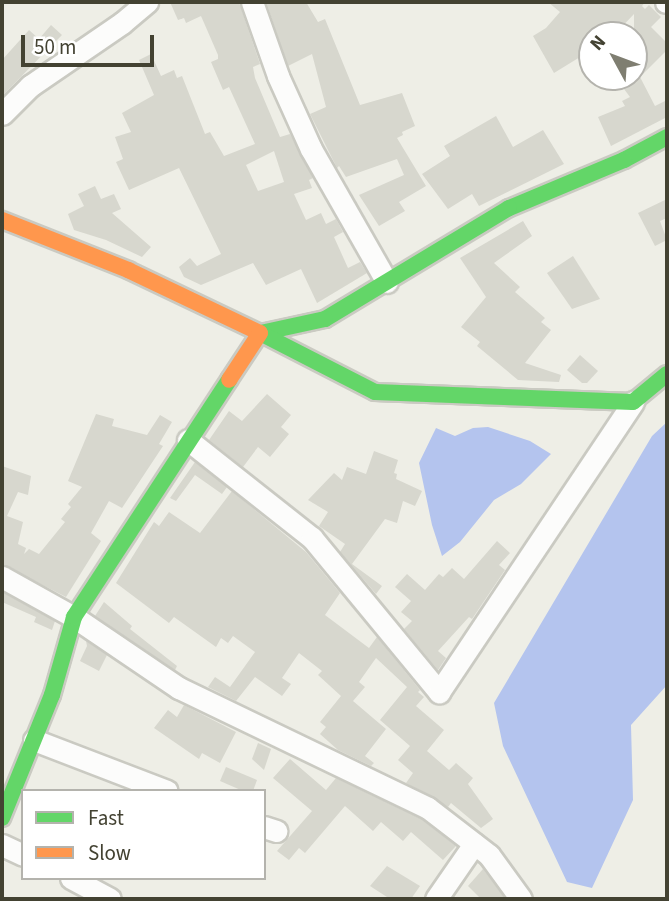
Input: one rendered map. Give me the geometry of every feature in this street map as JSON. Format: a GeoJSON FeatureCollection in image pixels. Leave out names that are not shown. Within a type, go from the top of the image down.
{"type":"FeatureCollection","features":[{"type":"Feature","properties":{"kind":"street"},"geometry":{"type":"LineString","coordinates":[[2,114],[30,86],[122,23],[147,2]]}},
{"type":"Feature","properties":{"kind":"street"},"geometry":{"type":"LineString","coordinates":[[252,2],[278,76],[311,149],[387,282]]}},
{"type":"Feature","properties":{"kind":"street"},"geometry":{"type":"LineString","coordinates":[[2,816],[52,695],[75,617],[260,332],[325,319],[509,208],[624,160],[667,137]]}},
{"type":"Feature","properties":{"kind":"street"},"geometry":{"type":"LineString","coordinates":[[2,220],[128,270],[260,332],[375,392],[633,402]]}},
{"type":"Feature","properties":{"kind":"street"},"geometry":{"type":"LineString","coordinates":[[188,440],[312,538],[439,692],[633,402],[667,374]]}},
{"type":"Feature","properties":{"kind":"street"},"geometry":{"type":"LineString","coordinates":[[2,577],[75,617],[179,688],[428,808],[489,855],[521,899]]}},
{"type":"Feature","properties":{"kind":"street"},"geometry":{"type":"LineString","coordinates":[[34,740],[162,789]]}},
{"type":"Feature","properties":{"kind":"street"},"geometry":{"type":"LineString","coordinates":[[436,899],[474,844]]}},
{"type":"Feature","properties":{"kind":"street"},"geometry":{"type":"LineString","coordinates":[[2,845],[21,854]]}},
{"type":"Feature","properties":{"kind":"street"},"geometry":{"type":"LineString","coordinates":[[75,880],[110,899]]}},
{"type":"Feature","properties":{"kind":"water"},"geometry":{"type":"Polygon","coordinates":[[[667,422],[667,685],[631,725],[633,800],[592,888],[567,882],[503,746],[494,703],[652,436],[667,422]]]}},
{"type":"Feature","properties":{"kind":"water"},"geometry":{"type":"Polygon","coordinates":[[[488,427],[530,441],[551,454],[521,484],[494,500],[460,542],[442,556],[432,525],[419,463],[436,428],[455,436],[473,428],[488,427]]]}},
{"type":"Feature","properties":{"kind":"building"},"geometry":{"type":"Polygon","coordinates":[[[170,2],[239,2],[260,64],[253,67],[255,78],[280,137],[290,134],[313,178],[309,180],[312,188],[294,194],[306,220],[321,213],[326,224],[336,219],[343,232],[334,237],[348,268],[360,262],[367,273],[317,303],[301,269],[266,285],[253,263],[201,285],[184,277],[179,267],[190,258],[197,266],[221,254],[179,168],[129,190],[116,162],[123,159],[115,137],[131,132],[122,113],[154,95],[139,60],[151,54],[161,76],[174,70],[177,78],[182,76],[205,134],[210,132],[224,156],[255,144],[229,87],[223,90],[211,62],[218,59],[218,55],[201,16],[186,23],[184,18],[178,20],[170,2]],[[274,151],[246,165],[258,191],[284,182],[274,151]]]}},
{"type":"Feature","properties":{"kind":"building"},"geometry":{"type":"Polygon","coordinates":[[[266,2],[306,2],[318,22],[325,19],[360,105],[402,93],[415,126],[402,132],[403,135],[397,138],[426,186],[399,202],[405,211],[379,226],[359,195],[404,175],[397,159],[346,177],[339,166],[337,168],[310,114],[326,107],[312,54],[288,66],[266,2]]]}},
{"type":"Feature","properties":{"kind":"building"},"geometry":{"type":"Polygon","coordinates":[[[548,2],[645,2],[642,6],[645,9],[649,5],[661,17],[651,27],[667,43],[667,50],[648,69],[648,21],[634,21],[634,14],[627,21],[578,21],[578,58],[554,73],[533,36],[546,28],[560,12],[548,2]]]}},
{"type":"Feature","properties":{"kind":"building"},"geometry":{"type":"Polygon","coordinates":[[[51,25],[62,35],[2,96],[2,60],[29,30],[39,39],[51,25]]]}},
{"type":"Feature","properties":{"kind":"building"},"geometry":{"type":"Polygon","coordinates":[[[626,91],[647,91],[655,106],[667,100],[667,117],[611,146],[598,117],[625,106],[622,101],[630,97],[626,91]]]}},
{"type":"Feature","properties":{"kind":"building"},"geometry":{"type":"Polygon","coordinates":[[[496,116],[513,147],[543,130],[564,164],[479,206],[472,194],[448,209],[422,174],[450,156],[444,146],[496,116]]]}},
{"type":"Feature","properties":{"kind":"building"},"geometry":{"type":"Polygon","coordinates":[[[95,186],[101,199],[114,194],[121,209],[112,213],[151,247],[142,257],[106,240],[74,230],[68,214],[84,206],[78,194],[95,186]]]}},
{"type":"Feature","properties":{"kind":"building"},"geometry":{"type":"Polygon","coordinates":[[[667,199],[667,218],[660,221],[667,240],[655,246],[638,213],[667,199]]]}},
{"type":"Feature","properties":{"kind":"building"},"geometry":{"type":"Polygon","coordinates":[[[523,221],[532,236],[494,263],[520,287],[515,292],[545,318],[541,322],[551,330],[525,363],[561,375],[559,382],[518,380],[477,346],[480,342],[461,327],[486,297],[460,258],[523,221]]]}},
{"type":"Feature","properties":{"kind":"building"},"geometry":{"type":"Polygon","coordinates":[[[573,256],[600,299],[572,309],[547,273],[573,256]]]}},
{"type":"Feature","properties":{"kind":"building"},"geometry":{"type":"Polygon","coordinates":[[[580,355],[598,371],[587,383],[582,383],[567,370],[580,355]]]}},
{"type":"Feature","properties":{"kind":"building"},"geometry":{"type":"Polygon","coordinates":[[[267,394],[291,415],[281,427],[289,434],[270,457],[258,447],[243,467],[209,440],[229,411],[242,421],[267,394]]]}},
{"type":"Feature","properties":{"kind":"building"},"geometry":{"type":"Polygon","coordinates":[[[96,414],[114,419],[112,426],[147,435],[160,415],[172,422],[159,444],[163,446],[122,508],[109,501],[91,533],[101,541],[66,597],[2,564],[2,466],[31,476],[28,495],[18,492],[7,516],[23,522],[18,544],[26,548],[24,554],[29,549],[39,554],[65,522],[61,519],[71,507],[68,504],[82,487],[68,481],[96,414]]]}},
{"type":"Feature","properties":{"kind":"building"},"geometry":{"type":"Polygon","coordinates":[[[374,451],[398,460],[394,473],[397,474],[396,479],[422,491],[415,506],[403,501],[397,523],[385,519],[352,564],[382,586],[376,594],[340,552],[345,544],[319,526],[328,512],[308,500],[334,473],[342,480],[347,467],[366,474],[374,451]]]}},
{"type":"Feature","properties":{"kind":"building"},"geometry":{"type":"Polygon","coordinates":[[[195,462],[227,487],[222,494],[195,475],[176,501],[170,498],[195,462]]]}},
{"type":"Feature","properties":{"kind":"building"},"geometry":{"type":"Polygon","coordinates":[[[232,491],[306,552],[340,593],[325,615],[369,648],[377,637],[420,690],[418,692],[424,697],[416,706],[444,730],[427,751],[449,770],[456,763],[473,778],[468,784],[493,819],[481,828],[451,803],[448,807],[406,783],[413,773],[398,760],[410,746],[380,720],[407,687],[376,658],[359,682],[365,687],[353,701],[386,729],[365,756],[374,763],[371,766],[338,750],[320,734],[326,727],[320,722],[341,696],[318,675],[322,671],[299,653],[282,678],[291,684],[282,696],[255,677],[236,701],[208,687],[215,677],[230,687],[255,652],[233,636],[228,643],[221,638],[216,647],[174,617],[169,623],[116,583],[154,522],[159,526],[169,512],[200,533],[232,491]]]}},
{"type":"Feature","properties":{"kind":"building"},"geometry":{"type":"Polygon","coordinates":[[[497,541],[510,553],[499,565],[505,570],[472,619],[469,617],[438,651],[446,658],[438,670],[404,629],[412,621],[401,612],[411,601],[395,587],[407,574],[425,590],[439,574],[443,577],[452,568],[464,579],[497,541]]]}},
{"type":"Feature","properties":{"kind":"building"},"geometry":{"type":"Polygon","coordinates":[[[2,592],[55,621],[52,630],[34,622],[36,617],[2,602],[2,592]]]}},
{"type":"Feature","properties":{"kind":"building"},"geometry":{"type":"Polygon","coordinates":[[[104,602],[132,626],[130,629],[177,666],[175,670],[95,616],[104,602]]]}},
{"type":"Feature","properties":{"kind":"building"},"geometry":{"type":"Polygon","coordinates":[[[86,641],[107,655],[99,671],[80,661],[87,646],[86,641]]]}},
{"type":"Feature","properties":{"kind":"building"},"geometry":{"type":"Polygon","coordinates":[[[184,705],[236,732],[220,763],[202,753],[199,759],[154,728],[168,710],[177,717],[184,705]]]}},
{"type":"Feature","properties":{"kind":"building"},"geometry":{"type":"Polygon","coordinates":[[[258,743],[271,749],[264,770],[252,759],[258,743]]]}},
{"type":"Feature","properties":{"kind":"building"},"geometry":{"type":"Polygon","coordinates":[[[290,759],[326,790],[336,778],[421,819],[456,846],[443,860],[411,832],[403,841],[381,822],[373,831],[345,806],[305,853],[299,848],[289,860],[277,851],[312,811],[273,778],[290,759]]]}},
{"type":"Feature","properties":{"kind":"building"},"geometry":{"type":"Polygon","coordinates":[[[226,767],[257,780],[254,789],[238,789],[220,781],[226,767]]]}},
{"type":"Feature","properties":{"kind":"building"},"geometry":{"type":"Polygon","coordinates":[[[387,866],[420,886],[411,899],[390,899],[370,886],[387,866]]]}},
{"type":"Feature","properties":{"kind":"building"},"geometry":{"type":"Polygon","coordinates":[[[483,869],[504,897],[502,899],[481,899],[468,886],[483,869]]]}},
{"type":"Feature","properties":{"kind":"traffic: fast"},"geometry":{"type":"LineString","coordinates":[[667,137],[624,160],[509,208],[325,319],[260,333],[375,392],[633,402],[667,374]]}},
{"type":"Feature","properties":{"kind":"traffic: fast"},"geometry":{"type":"LineString","coordinates":[[2,818],[52,695],[74,617],[229,380]]}},
{"type":"Feature","properties":{"kind":"traffic: slow"},"geometry":{"type":"LineString","coordinates":[[2,220],[128,270],[260,333],[229,380]]}}]}
